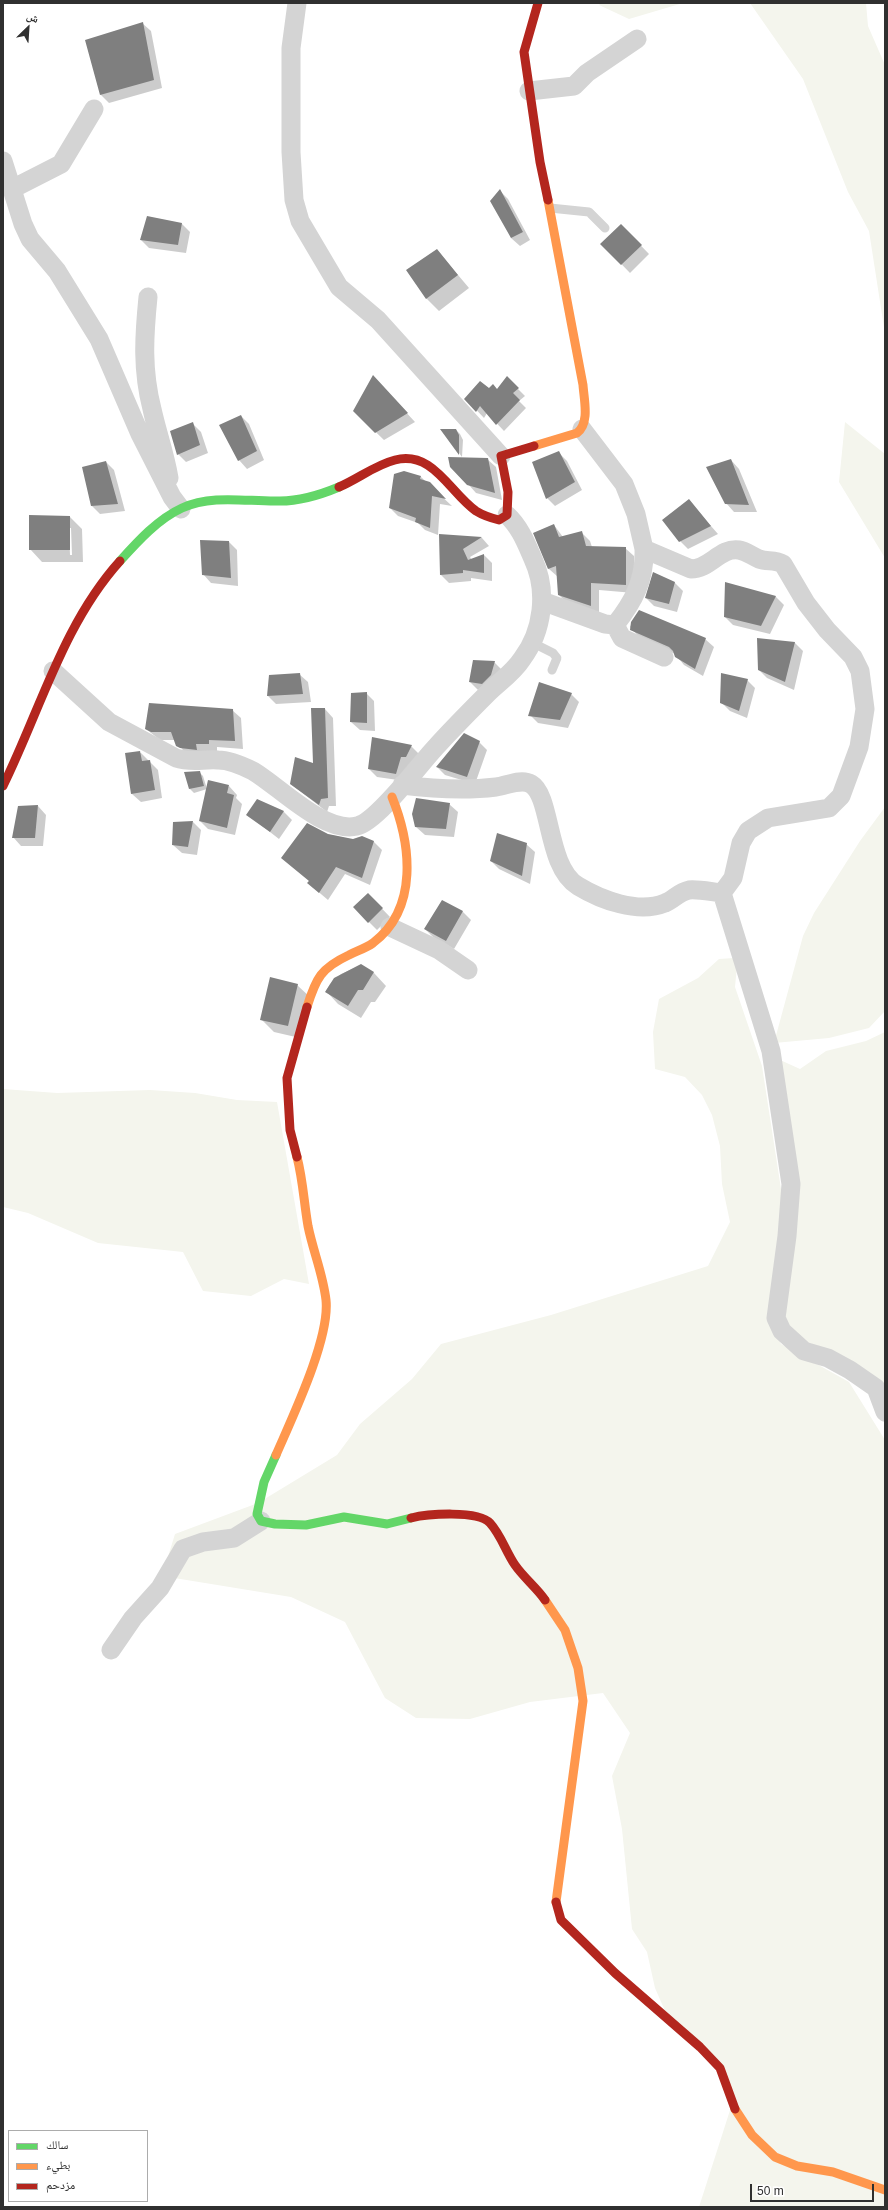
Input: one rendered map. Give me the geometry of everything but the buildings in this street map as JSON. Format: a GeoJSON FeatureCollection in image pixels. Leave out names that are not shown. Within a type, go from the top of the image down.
{"type":"FeatureCollection","features":[{"type":"Feature","properties":{"kind":"street"},"geometry":{"type":"LineString","coordinates":[[298,3],[291,48],[290,152],[294,200],[300,221],[339,287],[378,320],[501,456],[508,492],[507,515]]}},
{"type":"Feature","properties":{"kind":"street"},"geometry":{"type":"LineString","coordinates":[[501,456],[577,433],[582,430],[585,416],[583,386],[540,162],[524,52],[538,3]]}},
{"type":"Feature","properties":{"kind":"street"},"geometry":{"type":"LineString","coordinates":[[530,91],[574,86],[587,74],[636,39]]}},
{"type":"Feature","properties":{"kind":"street"},"geometry":{"type":"LineString","coordinates":[[12,189],[61,164],[94,109]]}},
{"type":"Feature","properties":{"kind":"street"},"geometry":{"type":"LineString","coordinates":[[3,161],[23,224],[30,239],[57,271],[100,339],[140,434],[176,503]]}},
{"type":"Feature","properties":{"kind":"street"},"geometry":{"type":"LineString","coordinates":[[148,297],[143,340],[146,373],[151,409],[166,460],[176,503]]}},
{"type":"Feature","properties":{"kind":"street"},"geometry":{"type":"LineString","coordinates":[[582,430],[624,484],[636,514],[644,549],[645,563],[637,594],[630,606],[615,625]]}},
{"type":"Feature","properties":{"kind":"street"},"geometry":{"type":"LineString","coordinates":[[176,503],[188,505],[214,499],[272,501],[295,500],[326,492],[398,459],[410,459],[425,462],[438,471],[483,516],[499,520],[507,515]]}},
{"type":"Feature","properties":{"kind":"street"},"geometry":{"type":"LineString","coordinates":[[3,786],[54,671],[85,609],[118,562],[176,503]]}},
{"type":"Feature","properties":{"kind":"street"},"geometry":{"type":"LineString","coordinates":[[54,671],[94,710],[109,722],[176,758],[187,762],[219,760],[251,770],[275,785],[318,817],[333,824],[349,828],[359,826],[374,818],[437,746],[488,693],[509,675],[523,659],[540,617],[542,584],[536,563],[515,522],[507,515]]}},
{"type":"Feature","properties":{"kind":"street"},"geometry":{"type":"LineString","coordinates":[[644,549],[691,569],[698,569],[706,566],[731,550],[740,550],[766,561],[776,560],[783,564],[806,603],[826,630],[853,657],[860,671],[863,682],[865,709],[859,747],[841,796],[829,808],[768,818],[748,831],[741,843],[733,878],[722,893]]}},
{"type":"Feature","properties":{"kind":"street"},"geometry":{"type":"LineString","coordinates":[[542,601],[605,624],[615,625]]}},
{"type":"Feature","properties":{"kind":"street"},"geometry":{"type":"LineString","coordinates":[[615,625],[622,638],[664,657]]}},
{"type":"Feature","properties":{"kind":"street"},"geometry":{"type":"LineString","coordinates":[[397,791],[461,790],[498,787],[520,782],[530,783],[535,787],[541,798],[551,838],[567,878],[578,886],[606,899],[628,905],[651,906],[665,903],[680,893],[690,890],[722,893]]}},
{"type":"Feature","properties":{"kind":"street"},"geometry":{"type":"LineString","coordinates":[[261,1521],[257,1514],[264,1482],[298,1401],[323,1332],[326,1302],[323,1280],[308,1227],[300,1167],[290,1130],[287,1078],[314,984],[319,973],[333,962],[355,953],[386,933],[402,907],[407,864],[406,839],[397,791]]}},
{"type":"Feature","properties":{"kind":"street"},"geometry":{"type":"LineString","coordinates":[[722,893],[771,1051],[791,1184],[787,1236],[776,1318],[782,1331],[804,1351],[828,1358],[850,1370],[876,1388],[885,1412]]}},
{"type":"Feature","properties":{"kind":"street"},"geometry":{"type":"LineString","coordinates":[[390,927],[439,950],[468,970]]}},
{"type":"Feature","properties":{"kind":"street"},"geometry":{"type":"LineString","coordinates":[[111,1650],[133,1618],[160,1588],[182,1549],[203,1542],[234,1538],[261,1521],[275,1524],[306,1525],[344,1517],[387,1524],[416,1516],[448,1514],[471,1516],[488,1521],[497,1532],[515,1565],[544,1598],[565,1630],[578,1668],[583,1701],[556,1901],[561,1920],[615,1973],[700,2047],[720,2068],[732,2104],[752,2135],[775,2157],[797,2166],[834,2172],[885,2190]]}},
{"type":"Feature","properties":{"kind":"lane"},"geometry":{"type":"LineString","coordinates":[[550,208],[589,212],[605,228]]}},
{"type":"Feature","properties":{"kind":"lane"},"geometry":{"type":"LineString","coordinates":[[531,642],[553,653],[556,658],[552,670]]}},
{"type":"Feature","properties":{"kind":"shaded area"},"geometry":{"type":"Polygon","coordinates":[[[601,3],[683,3],[629,19],[599,5],[601,3]]]}},
{"type":"Feature","properties":{"kind":"shaded area"},"geometry":{"type":"Polygon","coordinates":[[[750,3],[866,3],[868,26],[885,65],[885,334],[869,231],[848,192],[803,79],[750,3]]]}},
{"type":"Feature","properties":{"kind":"shaded area"},"geometry":{"type":"Polygon","coordinates":[[[845,422],[885,454],[885,558],[839,482],[845,422]]]}},
{"type":"Feature","properties":{"kind":"shaded area"},"geometry":{"type":"Polygon","coordinates":[[[885,807],[885,1011],[869,1028],[829,1038],[774,1043],[803,936],[814,913],[860,841],[885,807]]]}},
{"type":"Feature","properties":{"kind":"shaded area"},"geometry":{"type":"Polygon","coordinates":[[[734,958],[737,966],[735,987],[762,1066],[783,1202],[771,1323],[781,1344],[849,1382],[885,1440],[885,2207],[699,2207],[732,2104],[720,2068],[669,2020],[655,1988],[647,1952],[632,1929],[622,1829],[612,1776],[630,1733],[603,1693],[530,1702],[470,1719],[416,1718],[385,1698],[345,1622],[291,1597],[162,1576],[175,1534],[258,1503],[337,1455],[360,1424],[412,1379],[441,1344],[551,1315],[708,1266],[730,1222],[722,1184],[720,1146],[712,1115],[702,1095],[685,1077],[655,1069],[653,1032],[659,999],[698,978],[719,959],[734,958]]]}},
{"type":"Feature","properties":{"kind":"shaded area"},"geometry":{"type":"Polygon","coordinates":[[[885,1032],[885,1386],[798,1338],[780,1320],[788,1241],[778,1059],[800,1069],[826,1051],[866,1041],[885,1032]]]}},
{"type":"Feature","properties":{"kind":"shaded area"},"geometry":{"type":"Polygon","coordinates":[[[3,1089],[57,1093],[150,1090],[195,1093],[237,1100],[277,1102],[309,1284],[284,1279],[251,1296],[203,1291],[183,1252],[98,1243],[28,1213],[3,1207],[3,1089]]]}},
{"type":"Feature","properties":{"kind":"traffic: fast"},"geometry":{"type":"LineString","coordinates":[[120,561],[141,538],[157,524],[182,508],[206,501],[218,500],[295,500],[317,495],[339,487]]}},
{"type":"Feature","properties":{"kind":"traffic: fast"},"geometry":{"type":"LineString","coordinates":[[276,1455],[264,1482],[257,1514],[261,1521],[275,1524],[306,1525],[344,1517],[387,1524],[411,1518]]}},
{"type":"Feature","properties":{"kind":"traffic: slow"},"geometry":{"type":"LineString","coordinates":[[534,446],[577,433],[581,429],[585,417],[583,385],[548,200]]}},
{"type":"Feature","properties":{"kind":"traffic: slow"},"geometry":{"type":"LineString","coordinates":[[307,1007],[313,988],[321,975],[340,960],[373,943],[388,929],[398,912],[404,894],[407,874],[404,835],[399,815],[392,797]]}},
{"type":"Feature","properties":{"kind":"traffic: slow"},"geometry":{"type":"LineString","coordinates":[[276,1455],[300,1400],[316,1356],[326,1316],[325,1290],[308,1226],[297,1157]]}},
{"type":"Feature","properties":{"kind":"traffic: slow"},"geometry":{"type":"LineString","coordinates":[[545,1600],[565,1630],[578,1668],[583,1701],[556,1902]]}},
{"type":"Feature","properties":{"kind":"traffic: slow"},"geometry":{"type":"LineString","coordinates":[[735,2109],[752,2135],[775,2157],[797,2166],[833,2172],[885,2190]]}},
{"type":"Feature","properties":{"kind":"traffic: jam"},"geometry":{"type":"LineString","coordinates":[[538,3],[524,52],[540,162],[548,200]]}},
{"type":"Feature","properties":{"kind":"traffic: jam"},"geometry":{"type":"LineString","coordinates":[[339,487],[388,462],[408,459],[420,461],[440,475],[476,511],[488,517],[499,520],[507,515],[508,492],[501,456],[534,446]]}},
{"type":"Feature","properties":{"kind":"traffic: jam"},"geometry":{"type":"LineString","coordinates":[[3,786],[68,640],[83,612],[100,586],[120,561]]}},
{"type":"Feature","properties":{"kind":"traffic: jam"},"geometry":{"type":"LineString","coordinates":[[297,1157],[290,1130],[287,1078],[307,1007]]}},
{"type":"Feature","properties":{"kind":"traffic: jam"},"geometry":{"type":"LineString","coordinates":[[411,1518],[428,1515],[452,1514],[475,1516],[484,1519],[494,1528],[519,1570],[545,1600]]}},
{"type":"Feature","properties":{"kind":"traffic: jam"},"geometry":{"type":"LineString","coordinates":[[556,1902],[561,1920],[615,1973],[700,2047],[720,2068],[735,2109]]}}]}
